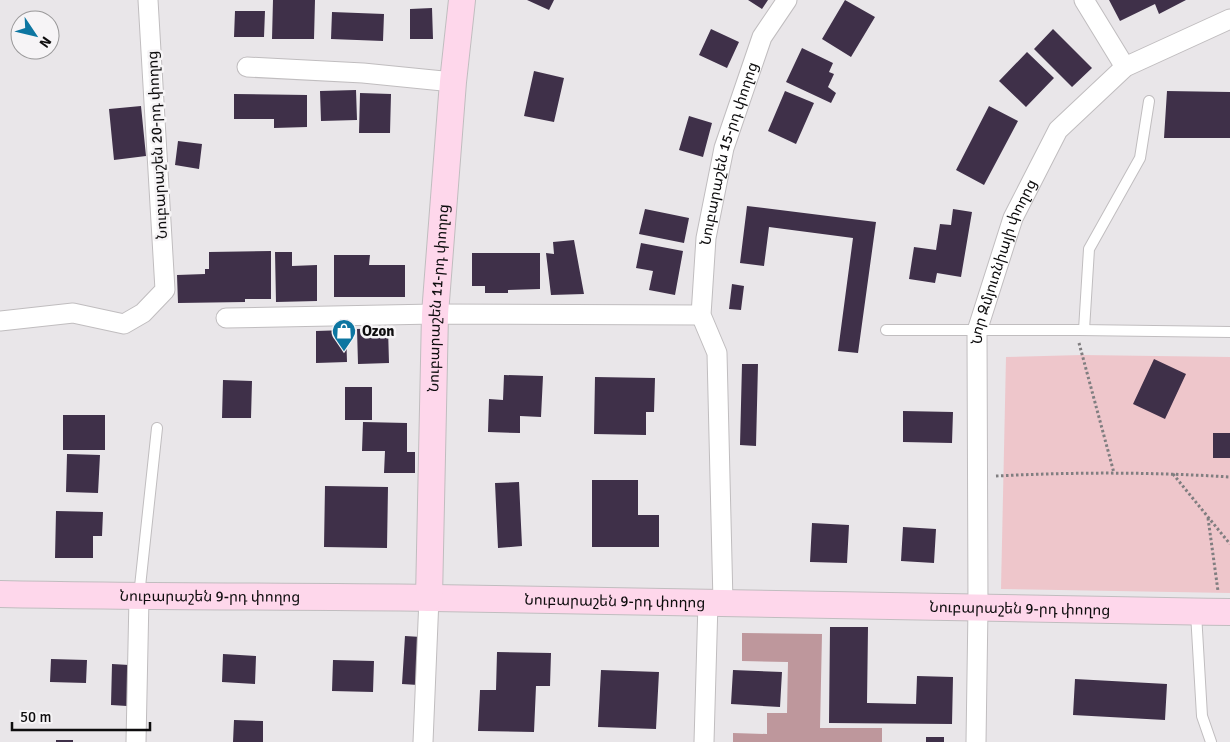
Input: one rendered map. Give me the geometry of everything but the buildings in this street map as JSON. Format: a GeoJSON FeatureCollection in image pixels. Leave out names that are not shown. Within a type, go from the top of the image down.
{"type":"FeatureCollection","features":[{"type":"Feature","properties":{"kind":"main road","name":"Նուբարաշեն 11-րդ փողոց"},"geometry":{"type":"LineString","coordinates":[[429,598],[435,314],[453,82],[462,0]]}},
{"type":"Feature","properties":{"kind":"main road","name":"Նուբարաշեն 9-րդ փողոց"},"geometry":{"type":"LineString","coordinates":[[0,594],[716,602],[1196,612],[1224,606]]}},
{"type":"Feature","properties":{"kind":"street","name":"Նուբարաշեն 20-րդ փողոց"},"geometry":{"type":"LineString","coordinates":[[0,321],[73,314],[124,324],[143,313],[165,290],[148,0]]}},
{"type":"Feature","properties":{"kind":"street","name":"Նուբարաշեն 15-րդ փողոց"},"geometry":{"type":"LineString","coordinates":[[701,315],[706,238],[724,148],[762,36],[787,0]]}},
{"type":"Feature","properties":{"kind":"street"},"geometry":{"type":"LineString","coordinates":[[1084,0],[1125,67]]}},
{"type":"Feature","properties":{"kind":"street","name":"Նոր Զմյուռնիայի փողոց"},"geometry":{"type":"LineString","coordinates":[[976,742],[978,608],[977,331],[1013,218],[1058,130],[1125,67],[1230,19]]}},
{"type":"Feature","properties":{"kind":"street"},"geometry":{"type":"LineString","coordinates":[[247,67],[363,73],[453,82]]}},
{"type":"Feature","properties":{"kind":"street"},"geometry":{"type":"LineString","coordinates":[[226,318],[435,314],[701,315],[717,353],[716,602],[704,742]]}},
{"type":"Feature","properties":{"kind":"street"},"geometry":{"type":"LineString","coordinates":[[136,742],[139,597]]}},
{"type":"Feature","properties":{"kind":"street"},"geometry":{"type":"LineString","coordinates":[[423,742],[429,598]]}},
{"type":"Feature","properties":{"kind":"lane"},"geometry":{"type":"LineString","coordinates":[[1082,330],[1089,249],[1140,158],[1150,101]]}},
{"type":"Feature","properties":{"kind":"lane"},"geometry":{"type":"LineString","coordinates":[[886,330],[1230,332]]}},
{"type":"Feature","properties":{"kind":"lane"},"geometry":{"type":"LineString","coordinates":[[139,597],[157,428]]}},
{"type":"Feature","properties":{"kind":"lane"},"geometry":{"type":"LineString","coordinates":[[1196,612],[1202,716],[1211,742]]}},
{"type":"Feature","properties":{"kind":"path"},"geometry":{"type":"LineString","coordinates":[[1082,330],[1079,347],[1114,473]]}},
{"type":"Feature","properties":{"kind":"path"},"geometry":{"type":"LineString","coordinates":[[978,477],[1114,473],[1230,478]]}},
{"type":"Feature","properties":{"kind":"path"},"geometry":{"type":"LineString","coordinates":[[1172,474],[1230,544]]}},
{"type":"Feature","properties":{"kind":"path"},"geometry":{"type":"LineString","coordinates":[[1208,517],[1224,606]]}},
{"type":"Feature","properties":{"kind":"shaded area"},"geometry":{"type":"Polygon","coordinates":[[[1082,355],[1230,357],[1230,593],[1001,589],[1006,357],[1082,355]]]}},
{"type":"Feature","properties":{"kind":"shaded area"},"geometry":{"type":"Polygon","coordinates":[[[742,633],[822,634],[820,728],[882,728],[882,742],[733,742],[733,733],[767,734],[767,713],[787,713],[788,662],[742,661],[742,633]]]}},
{"type":"Feature","properties":{"kind":"place","name":"Ozon"},"geometry":{"type":"Point","coordinates":[344,352]}}]}
